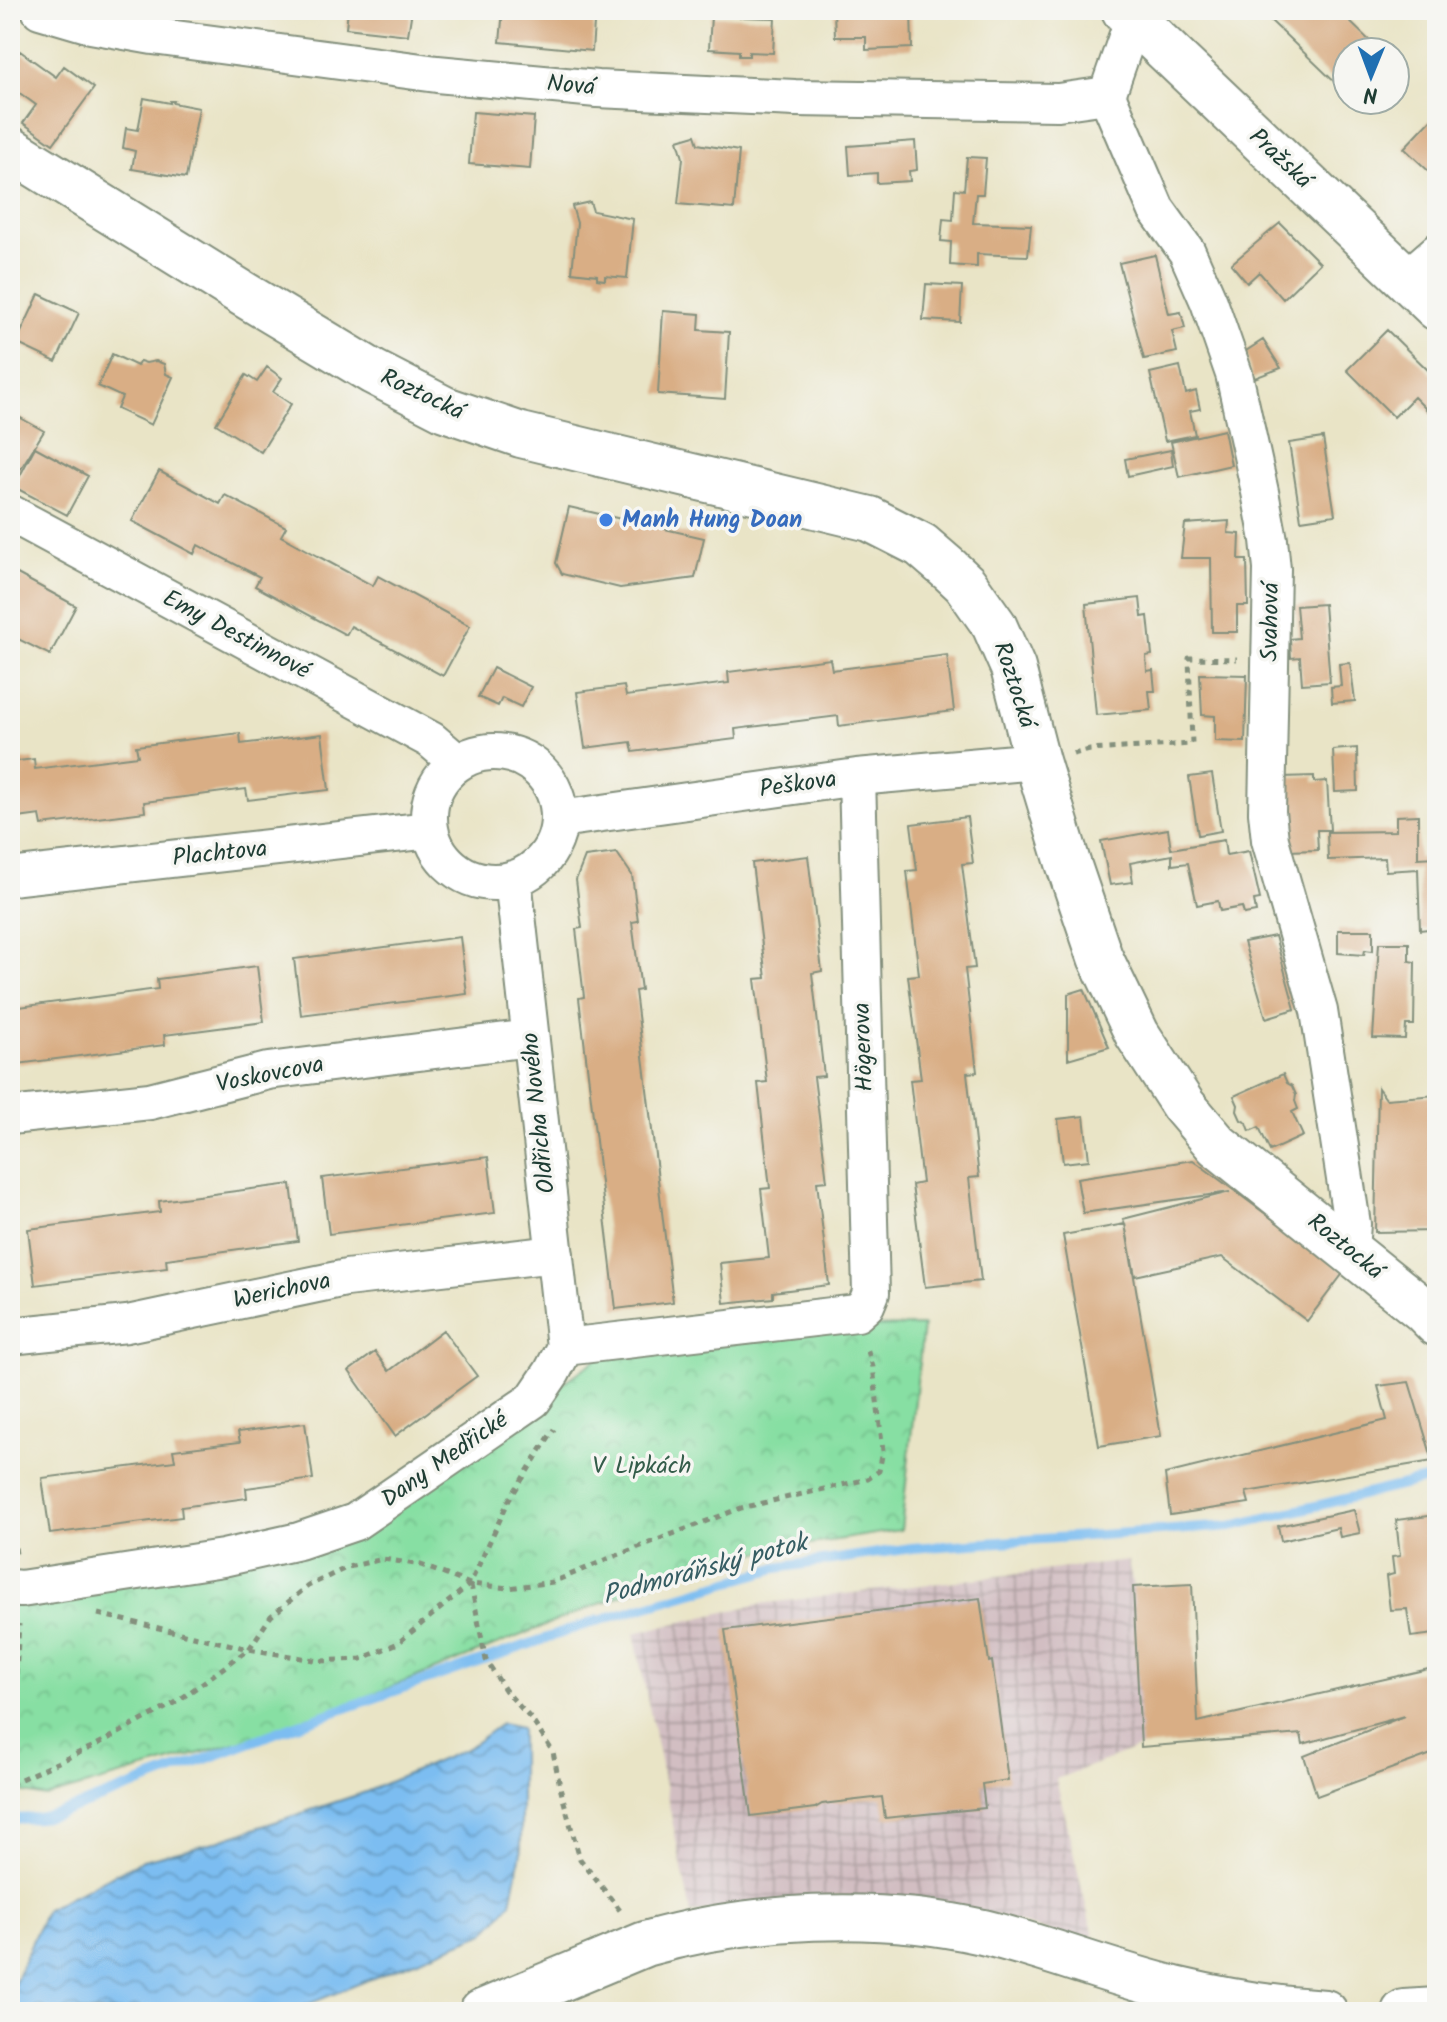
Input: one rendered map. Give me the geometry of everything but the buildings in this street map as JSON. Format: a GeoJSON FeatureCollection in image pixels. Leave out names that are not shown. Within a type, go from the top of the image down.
{"type":"FeatureCollection","features":[{"type":"Feature","properties":{"kind":"street","name":"Nová"},"geometry":{"type":"LineString","coordinates":[[40,10],[91,25],[153,36],[437,74],[597,89],[795,98],[1058,102],[1107,95]]}},
{"type":"Feature","properties":{"kind":"street"},"geometry":{"type":"LineString","coordinates":[[1107,95],[1128,15]]}},
{"type":"Feature","properties":{"kind":"street","name":"Pražská"},"geometry":{"type":"LineString","coordinates":[[1128,15],[1427,279]]}},
{"type":"Feature","properties":{"kind":"street","name":"Svahová"},"geometry":{"type":"LineString","coordinates":[[1107,95],[1156,209],[1187,252],[1209,302],[1234,374],[1269,540],[1272,569],[1267,812],[1270,840],[1319,1011],[1352,1224],[1350,1250]]}},
{"type":"Feature","properties":{"kind":"street","name":"Roztocká"},"geometry":{"type":"LineString","coordinates":[[10,149],[373,372],[445,409],[521,435],[870,519],[921,545],[965,584],[994,625],[1013,668],[1037,761],[1100,957],[1137,1034],[1183,1105],[1217,1145],[1350,1250],[1437,1324]]}},
{"type":"Feature","properties":{"kind":"street","name":"Emy Destinnové"},"geometry":{"type":"LineString","coordinates":[[10,513],[431,740],[458,763]]}},
{"type":"Feature","properties":{"kind":"street"},"geometry":{"type":"LineString","coordinates":[[493,751],[517,755],[538,768],[552,786],[560,819],[549,852],[534,869],[513,879],[490,882],[469,877],[451,866],[438,849],[430,830],[429,809],[435,789],[449,769],[469,756],[493,751]]}},
{"type":"Feature","properties":{"kind":"street","name":"Peškova"},"geometry":{"type":"LineString","coordinates":[[560,819],[857,777],[1037,761]]}},
{"type":"Feature","properties":{"kind":"street","name":"Högerova"},"geometry":{"type":"LineString","coordinates":[[857,777],[871,1293],[866,1305],[857,1313]]}},
{"type":"Feature","properties":{"kind":"street","name":"Plachtova"},"geometry":{"type":"LineString","coordinates":[[10,877],[430,830]]}},
{"type":"Feature","properties":{"kind":"street","name":"Oldřicha Nového"},"geometry":{"type":"LineString","coordinates":[[513,879],[565,1347]]}},
{"type":"Feature","properties":{"kind":"street","name":"Voskovcova"},"geometry":{"type":"LineString","coordinates":[[10,1116],[150,1101],[268,1071],[530,1038]]}},
{"type":"Feature","properties":{"kind":"street","name":"Werichova"},"geometry":{"type":"LineString","coordinates":[[10,1336],[127,1324],[346,1278],[555,1254]]}},
{"type":"Feature","properties":{"kind":"street"},"geometry":{"type":"LineString","coordinates":[[565,1347],[857,1313]]}},
{"type":"Feature","properties":{"kind":"street","name":"Dany Medřické"},"geometry":{"type":"LineString","coordinates":[[16,1588],[223,1558],[299,1541],[355,1522],[533,1400],[565,1347]]}},
{"type":"Feature","properties":{"kind":"street"},"geometry":{"type":"LineString","coordinates":[[482,2012],[645,1944],[708,1930],[813,1917],[912,1921],[983,1932],[1173,1989],[1227,2001],[1325,2012]]}},
{"type":"Feature","properties":{"kind":"street"},"geometry":{"type":"LineString","coordinates":[[1404,2012],[1437,2010]]}},
{"type":"Feature","properties":{"kind":"path"},"geometry":{"type":"LineString","coordinates":[[1090,750],[1192,744],[1189,658],[1270,659]]}},
{"type":"Feature","properties":{"kind":"path"},"geometry":{"type":"LineString","coordinates":[[16,1588],[10,1783],[94,1746],[175,1703],[249,1649],[271,1616],[308,1586],[348,1567],[383,1559],[421,1565],[470,1584],[509,1588],[553,1582],[741,1508],[868,1479],[879,1471],[883,1451],[873,1367],[857,1313]]}},
{"type":"Feature","properties":{"kind":"path"},"geometry":{"type":"LineString","coordinates":[[92,1612],[249,1649],[320,1661],[361,1659],[398,1643],[470,1584],[509,1500],[559,1421]]}},
{"type":"Feature","properties":{"kind":"path"},"geometry":{"type":"LineString","coordinates":[[470,1584],[486,1660],[553,1752],[580,1859],[645,1944]]}},
{"type":"Feature","properties":{"kind":"shaded area"},"geometry":{"type":"Polygon","coordinates":[[[1128,1561],[1133,1587],[1141,1747],[1056,1779],[1095,1944],[945,1902],[837,1896],[691,1913],[634,1633],[759,1604],[1128,1561]]]}},
{"type":"Feature","properties":{"kind":"green space","name":"V Lipkách"},"geometry":{"type":"Polygon","coordinates":[[[923,1326],[901,1530],[721,1558],[291,1727],[46,1797],[10,1790],[10,1601],[362,1529],[601,1356],[848,1327],[923,1326]]]}},
{"type":"Feature","properties":{"kind":"water"},"geometry":{"type":"Polygon","coordinates":[[[501,1724],[521,1728],[521,1852],[511,1903],[485,1933],[289,2012],[10,2012],[11,1991],[46,1909],[143,1860],[211,1843],[366,1792],[468,1748],[501,1724]]]}},
{"type":"Feature","properties":{"kind":"waterway","name":"Podmoráňský potok"},"geometry":{"type":"LineString","coordinates":[[10,1819],[58,1814],[291,1727],[593,1622],[776,1568],[912,1548],[1232,1526],[1437,1477]]}},
{"type":"Feature","properties":{"kind":"place","name":"Manh Hung Doan"},"geometry":{"type":"Point","coordinates":[606,520]}}]}
